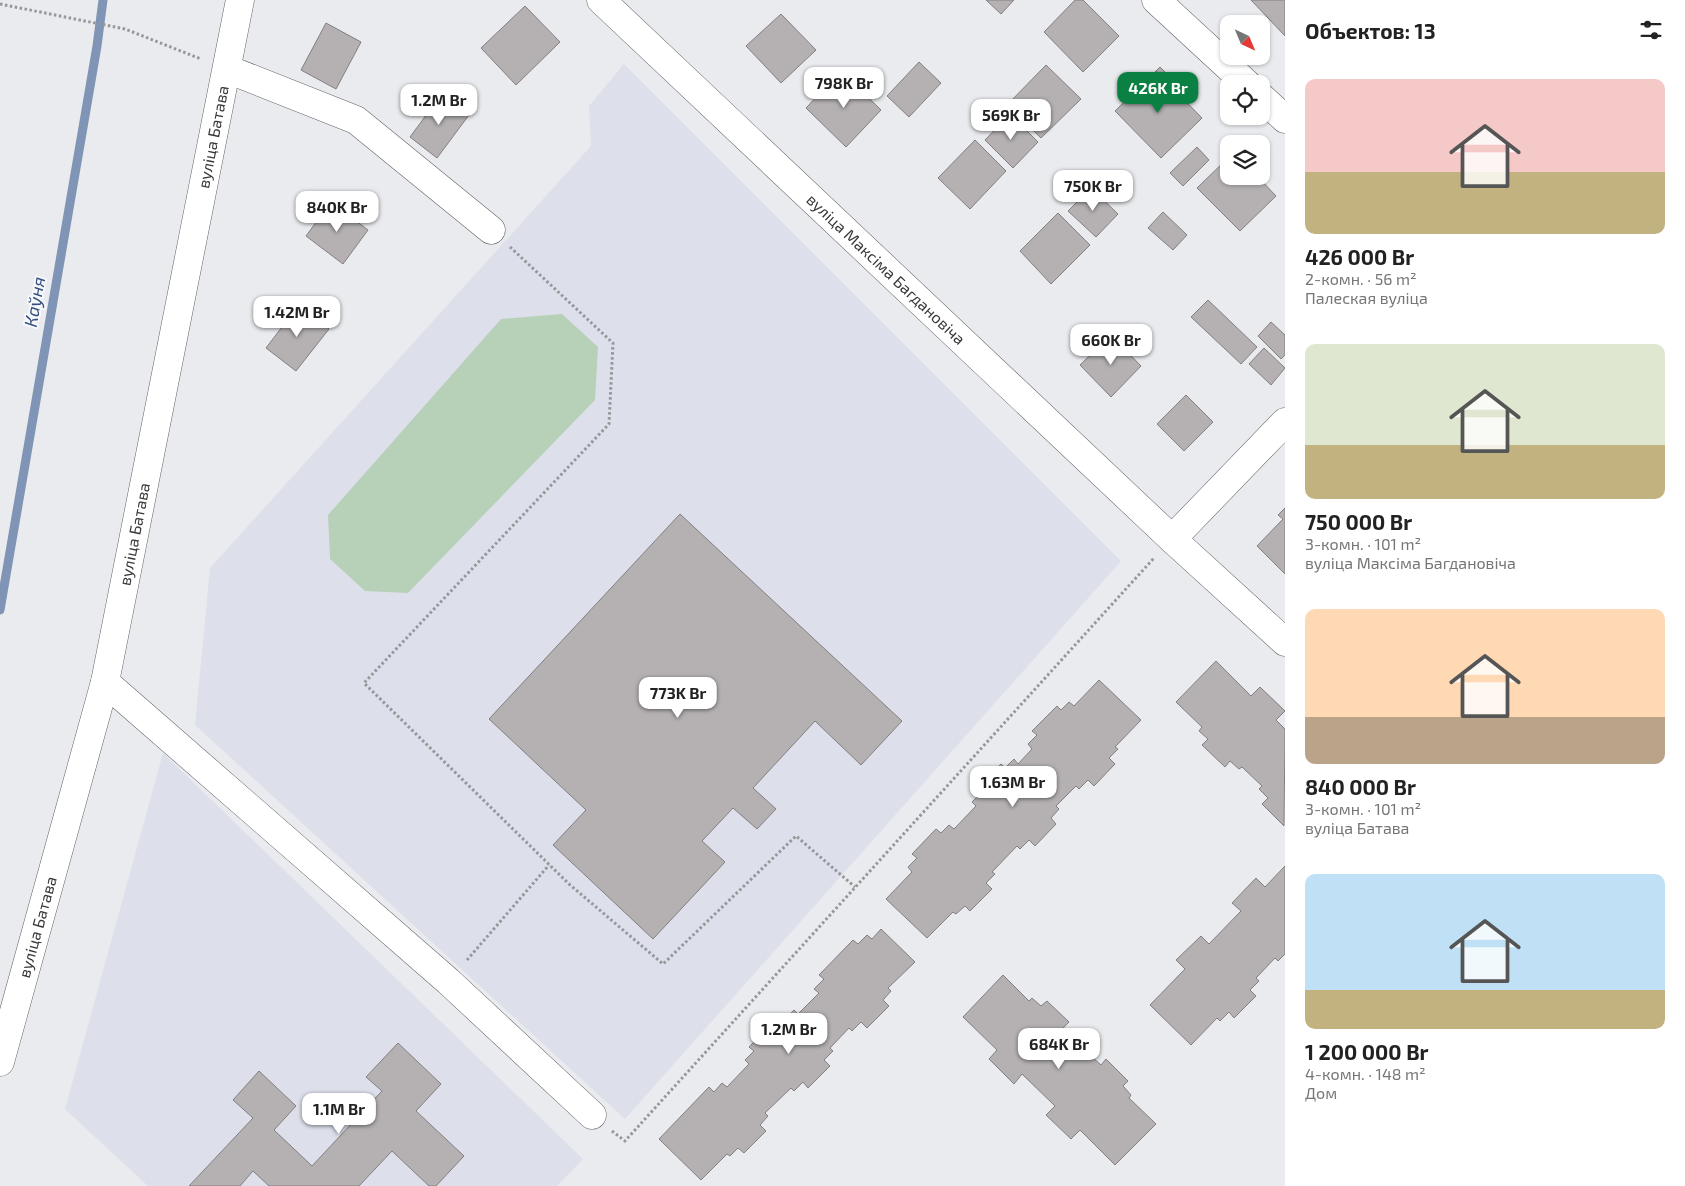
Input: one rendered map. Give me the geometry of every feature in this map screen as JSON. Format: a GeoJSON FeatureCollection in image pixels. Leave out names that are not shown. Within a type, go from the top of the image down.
{"type":"FeatureCollection","features":[{"type":"Feature","properties":{"kind":"street","name":"вуліца Батава"},"geometry":{"type":"LineString","coordinates":[[0,1062],[104,682],[240,0]]}},
{"type":"Feature","properties":{"kind":"street","name":"вуліца Максіма Багдановіча"},"geometry":{"type":"LineString","coordinates":[[600,0],[1172,539],[1285,642]]}},
{"type":"Feature","properties":{"kind":"street"},"geometry":{"type":"LineString","coordinates":[[1156,0],[1237,75]]}},
{"type":"Feature","properties":{"kind":"street"},"geometry":{"type":"LineString","coordinates":[[227,69],[356,120],[491,230]]}},
{"type":"Feature","properties":{"kind":"street"},"geometry":{"type":"LineString","coordinates":[[1270,105],[1285,119]]}},
{"type":"Feature","properties":{"kind":"street"},"geometry":{"type":"LineString","coordinates":[[1172,539],[1285,422]]}},
{"type":"Feature","properties":{"kind":"street"},"geometry":{"type":"LineString","coordinates":[[104,682],[448,981],[592,1115]]}},
{"type":"Feature","properties":{"kind":"path"},"geometry":{"type":"LineString","coordinates":[[0,4],[125,29],[227,69]]}},
{"type":"Feature","properties":{"kind":"path"},"geometry":{"type":"LineString","coordinates":[[491,230],[613,343],[609,424],[364,684],[569,884],[663,964],[796,836],[855,887]]}},
{"type":"Feature","properties":{"kind":"path"},"geometry":{"type":"LineString","coordinates":[[625,1141],[1172,539]]}},
{"type":"Feature","properties":{"kind":"path"},"geometry":{"type":"LineString","coordinates":[[448,981],[549,865]]}},
{"type":"Feature","properties":{"kind":"shaded area"},"geometry":{"type":"Polygon","coordinates":[[[624,64],[1121,561],[625,1119],[195,725],[210,568],[591,146],[589,106],[624,64]]]}},
{"type":"Feature","properties":{"kind":"shaded area"},"geometry":{"type":"Polygon","coordinates":[[[163,753],[583,1159],[557,1186],[148,1186],[65,1109],[163,753]]]}},
{"type":"Feature","properties":{"kind":"green space"},"geometry":{"type":"Polygon","coordinates":[[[562,314],[598,347],[595,400],[408,593],[365,591],[330,559],[328,515],[501,319],[562,314]]]}},
{"type":"Feature","properties":{"kind":"building"},"geometry":{"type":"Polygon","coordinates":[[[986,0],[1014,0],[1001,14],[986,0]]]}},
{"type":"Feature","properties":{"kind":"building"},"geometry":{"type":"Polygon","coordinates":[[[1075,0],[1083,0],[1119,36],[1083,72],[1044,32],[1075,0]]]}},
{"type":"Feature","properties":{"kind":"building"},"geometry":{"type":"Polygon","coordinates":[[[1251,0],[1285,0],[1285,36],[1270,20],[1270,15],[1265,15],[1251,0]]]}},
{"type":"Feature","properties":{"kind":"building"},"geometry":{"type":"Polygon","coordinates":[[[525,6],[560,42],[516,85],[481,48],[525,6]]]}},
{"type":"Feature","properties":{"kind":"building"},"geometry":{"type":"Polygon","coordinates":[[[781,14],[816,50],[781,83],[746,46],[781,14]]]}},
{"type":"Feature","properties":{"kind":"building"},"geometry":{"type":"Polygon","coordinates":[[[326,23],[361,42],[336,89],[301,70],[326,23]]]}},
{"type":"Feature","properties":{"kind":"building"},"geometry":{"type":"Polygon","coordinates":[[[919,62],[941,83],[909,117],[887,96],[919,62]]]}},
{"type":"Feature","properties":{"kind":"building"},"geometry":{"type":"Polygon","coordinates":[[[1046,65],[1081,99],[1041,138],[1007,105],[1046,65]]]}},
{"type":"Feature","properties":{"kind":"building"},"geometry":{"type":"Polygon","coordinates":[[[1160,67],[1174,81],[1170,85],[1156,71],[1160,67]]]}},
{"type":"Feature","properties":{"kind":"building"},"geometry":{"type":"Polygon","coordinates":[[[841,71],[881,110],[846,147],[806,108],[841,71]]]}},
{"type":"Feature","properties":{"kind":"building"},"geometry":{"type":"Polygon","coordinates":[[[1156,71],[1202,118],[1161,158],[1115,111],[1156,71]]]}},
{"type":"Feature","properties":{"kind":"building"},"geometry":{"type":"Polygon","coordinates":[[[1178,78],[1191,91],[1183,99],[1170,85],[1178,78]]]}},
{"type":"Feature","properties":{"kind":"building"},"geometry":{"type":"Polygon","coordinates":[[[441,95],[469,115],[437,158],[410,137],[441,95]]]}},
{"type":"Feature","properties":{"kind":"building"},"geometry":{"type":"Polygon","coordinates":[[[1010,114],[1038,142],[1013,168],[985,140],[1010,114]]]}},
{"type":"Feature","properties":{"kind":"building"},"geometry":{"type":"Polygon","coordinates":[[[975,140],[1006,171],[970,209],[938,178],[975,140]]]}},
{"type":"Feature","properties":{"kind":"building"},"geometry":{"type":"Polygon","coordinates":[[[1197,147],[1209,160],[1183,186],[1170,173],[1197,147]]]}},
{"type":"Feature","properties":{"kind":"building"},"geometry":{"type":"Polygon","coordinates":[[[1220,166],[1220,185],[1266,185],[1276,196],[1240,231],[1197,188],[1220,166]]]}},
{"type":"Feature","properties":{"kind":"building"},"geometry":{"type":"Polygon","coordinates":[[[1091,188],[1118,214],[1096,237],[1068,211],[1091,188]]]}},
{"type":"Feature","properties":{"kind":"building"},"geometry":{"type":"Polygon","coordinates":[[[331,202],[368,230],[343,264],[306,236],[331,202]]]}},
{"type":"Feature","properties":{"kind":"building"},"geometry":{"type":"Polygon","coordinates":[[[1163,212],[1187,235],[1173,250],[1148,228],[1163,212]]]}},
{"type":"Feature","properties":{"kind":"building"},"geometry":{"type":"Polygon","coordinates":[[[1058,213],[1090,245],[1051,284],[1020,251],[1058,213]]]}},
{"type":"Feature","properties":{"kind":"building"},"geometry":{"type":"Polygon","coordinates":[[[1208,300],[1257,347],[1241,364],[1191,317],[1208,300]]]}},
{"type":"Feature","properties":{"kind":"building"},"geometry":{"type":"Polygon","coordinates":[[[298,306],[329,329],[296,371],[266,348],[298,306]]]}},
{"type":"Feature","properties":{"kind":"building"},"geometry":{"type":"Polygon","coordinates":[[[1271,322],[1285,335],[1285,355],[1281,359],[1258,336],[1271,322]]]}},
{"type":"Feature","properties":{"kind":"building"},"geometry":{"type":"Polygon","coordinates":[[[1111,335],[1141,366],[1111,397],[1080,365],[1111,335]]]}},
{"type":"Feature","properties":{"kind":"building"},"geometry":{"type":"Polygon","coordinates":[[[1264,348],[1285,368],[1271,385],[1249,364],[1264,348]]]}},
{"type":"Feature","properties":{"kind":"building"},"geometry":{"type":"Polygon","coordinates":[[[1186,395],[1213,422],[1184,451],[1157,424],[1186,395]]]}},
{"type":"Feature","properties":{"kind":"building"},"geometry":{"type":"Polygon","coordinates":[[[1285,508],[1285,574],[1257,546],[1283,519],[1278,515],[1285,508]]]}},
{"type":"Feature","properties":{"kind":"building"},"geometry":{"type":"Polygon","coordinates":[[[680,514],[902,721],[861,765],[815,721],[753,788],[776,809],[757,829],[733,808],[702,841],[725,862],[653,939],[553,845],[586,810],[489,719],[680,514]]]}},
{"type":"Feature","properties":{"kind":"building"},"geometry":{"type":"Polygon","coordinates":[[[1216,661],[1251,696],[1260,687],[1285,711],[1276,720],[1285,729],[1284,826],[1262,804],[1268,798],[1259,789],[1262,786],[1242,767],[1239,769],[1230,761],[1225,767],[1202,745],[1208,739],[1199,731],[1202,727],[1176,702],[1216,661]]]}},
{"type":"Feature","properties":{"kind":"building"},"geometry":{"type":"Polygon","coordinates":[[[1099,680],[1141,720],[1115,747],[1118,749],[1109,758],[1115,764],[1094,786],[1088,780],[1079,789],[1076,786],[1056,806],[1059,809],[1051,818],[1056,824],[1035,846],[1029,840],[1020,849],[1017,846],[992,872],[995,874],[986,883],[992,889],[970,911],[965,906],[956,914],[953,912],[927,938],[886,899],[912,872],[908,867],[917,858],[912,854],[936,829],[941,833],[949,825],[954,829],[976,806],[972,802],[981,793],[976,788],[1001,764],[1005,768],[1014,759],[1018,764],[1032,749],[1028,744],[1037,735],[1032,731],[1057,706],[1061,710],[1069,702],[1074,706],[1099,680]]]}},
{"type":"Feature","properties":{"kind":"building"},"geometry":{"type":"Polygon","coordinates":[[[1285,866],[1285,954],[1278,961],[1275,958],[1256,978],[1259,981],[1250,990],[1256,996],[1234,1018],[1229,1012],[1220,1021],[1217,1018],[1191,1045],[1150,1005],[1185,969],[1176,960],[1201,936],[1209,944],[1241,911],[1232,903],[1256,878],[1265,887],[1285,866]]]}},
{"type":"Feature","properties":{"kind":"building"},"geometry":{"type":"Polygon","coordinates":[[[881,929],[915,962],[888,988],[891,991],[883,1000],[889,1006],[867,1028],[861,1022],[852,1031],[849,1028],[830,1048],[833,1051],[824,1060],[830,1066],[808,1088],[803,1082],[794,1091],[791,1088],[765,1113],[768,1116],[760,1125],[766,1131],[744,1153],[738,1148],[730,1156],[727,1154],[701,1180],[659,1139],[709,1087],[714,1092],[722,1083],[727,1087],[749,1064],[745,1060],[754,1051],[749,1047],[781,1014],[786,1018],[794,1010],[798,1014],[819,993],[814,989],[824,979],[819,975],[853,940],[858,944],[867,935],[872,939],[881,929]]]}},
{"type":"Feature","properties":{"kind":"building"},"geometry":{"type":"Polygon","coordinates":[[[1003,975],[1029,1001],[1032,998],[1041,1006],[1047,1001],[1069,1022],[1063,1028],[1072,1037],[1069,1040],[1089,1059],[1092,1057],[1101,1065],[1106,1059],[1128,1081],[1123,1086],[1131,1095],[1129,1098],[1156,1124],[1115,1165],[1080,1130],[1071,1139],[1046,1115],[1055,1106],[1022,1074],[1014,1084],[989,1059],[997,1050],[963,1017],[1003,975]]]}},
{"type":"Feature","properties":{"kind":"building"},"geometry":{"type":"Polygon","coordinates":[[[398,1043],[441,1084],[416,1111],[464,1156],[436,1186],[429,1186],[392,1151],[359,1186],[269,1186],[253,1171],[240,1186],[189,1186],[253,1118],[233,1100],[259,1071],[296,1106],[274,1130],[312,1166],[382,1091],[366,1077],[398,1043]]]}},
{"type":"Feature","properties":{"kind":"waterway","name":"Каўня"},"geometry":{"type":"LineString","coordinates":[[0,610],[97,46],[103,0]]}}]}
